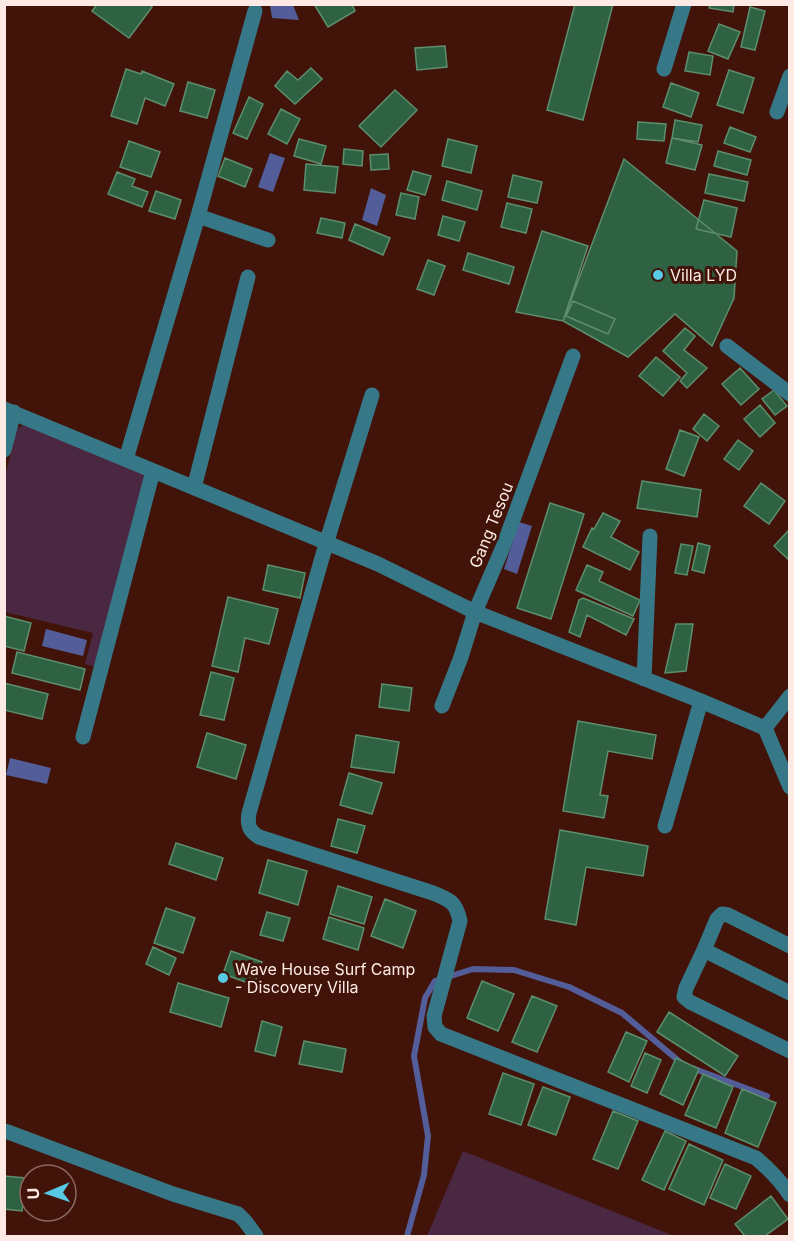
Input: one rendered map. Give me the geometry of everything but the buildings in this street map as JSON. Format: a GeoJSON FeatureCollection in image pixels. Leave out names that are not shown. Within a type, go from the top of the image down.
{"type":"FeatureCollection","features":[{"type":"Feature","properties":{"kind":"street"},"geometry":{"type":"LineString","coordinates":[[664,69],[684,4]]}},
{"type":"Feature","properties":{"kind":"street"},"geometry":{"type":"LineString","coordinates":[[126,459],[198,216],[255,11]]}},
{"type":"Feature","properties":{"kind":"street"},"geometry":{"type":"LineString","coordinates":[[777,112],[789,76]]}},
{"type":"Feature","properties":{"kind":"street"},"geometry":{"type":"LineString","coordinates":[[198,216],[268,240]]}},
{"type":"Feature","properties":{"kind":"street"},"geometry":{"type":"LineString","coordinates":[[194,488],[248,277]]}},
{"type":"Feature","properties":{"kind":"street"},"geometry":{"type":"LineString","coordinates":[[727,346],[789,394]]}},
{"type":"Feature","properties":{"kind":"street","name":"Gang Tesou"},"geometry":{"type":"LineString","coordinates":[[442,706],[475,612],[503,548],[573,356]]}},
{"type":"Feature","properties":{"kind":"street"},"geometry":{"type":"LineString","coordinates":[[372,395],[326,543],[249,813],[249,827],[259,837],[433,893],[447,899],[457,907],[460,921],[434,1017],[435,1027],[441,1034],[756,1158],[769,1168],[789,1195]]}},
{"type":"Feature","properties":{"kind":"street"},"geometry":{"type":"LineString","coordinates":[[4,450],[9,410],[378,564],[475,612],[701,700],[765,728],[789,787]]}},
{"type":"Feature","properties":{"kind":"street"},"geometry":{"type":"LineString","coordinates":[[84,737],[153,471]]}},
{"type":"Feature","properties":{"kind":"street"},"geometry":{"type":"LineString","coordinates":[[644,679],[650,536]]}},
{"type":"Feature","properties":{"kind":"street"},"geometry":{"type":"LineString","coordinates":[[765,728],[789,696]]}},
{"type":"Feature","properties":{"kind":"street"},"geometry":{"type":"LineString","coordinates":[[665,826],[701,700]]}},
{"type":"Feature","properties":{"kind":"street"},"geometry":{"type":"LineString","coordinates":[[789,946],[729,915],[722,914],[717,919],[684,997],[789,1051]]}},
{"type":"Feature","properties":{"kind":"street"},"geometry":{"type":"LineString","coordinates":[[704,950],[789,993]]}},
{"type":"Feature","properties":{"kind":"street"},"geometry":{"type":"LineString","coordinates":[[4,1131],[173,1194],[238,1214],[256,1236]]}},
{"type":"Feature","properties":{"kind":"shaded area"},"geometry":{"type":"Polygon","coordinates":[[[26,422],[146,473],[95,667],[85,664],[93,633],[5,612],[5,476],[17,429],[26,422]]]}},
{"type":"Feature","properties":{"kind":"shaded area"},"geometry":{"type":"Polygon","coordinates":[[[463,1151],[674,1236],[427,1236],[463,1151]]]}},
{"type":"Feature","properties":{"kind":"water"},"geometry":{"type":"Polygon","coordinates":[[[270,5],[293,5],[299,20],[272,18],[270,5]]]}},
{"type":"Feature","properties":{"kind":"water"},"geometry":{"type":"Polygon","coordinates":[[[270,153],[285,158],[273,192],[258,187],[270,153]]]}},
{"type":"Feature","properties":{"kind":"water"},"geometry":{"type":"Polygon","coordinates":[[[371,188],[386,195],[377,226],[362,220],[371,188]]]}},
{"type":"Feature","properties":{"kind":"water"},"geometry":{"type":"Polygon","coordinates":[[[519,522],[532,526],[517,574],[504,569],[519,522]]]}},
{"type":"Feature","properties":{"kind":"water"},"geometry":{"type":"Polygon","coordinates":[[[46,629],[87,640],[83,656],[42,646],[46,629]]]}},
{"type":"Feature","properties":{"kind":"water"},"geometry":{"type":"Polygon","coordinates":[[[10,758],[51,768],[47,784],[6,775],[10,758]]]}},
{"type":"Feature","properties":{"kind":"waterway"},"geometry":{"type":"LineString","coordinates":[[407,1236],[424,1175],[428,1136],[414,1056],[425,998],[435,981],[473,969],[514,970],[569,987],[622,1013],[680,1062]]}},
{"type":"Feature","properties":{"kind":"waterway"},"geometry":{"type":"LineString","coordinates":[[692,1068],[767,1096]]}},
{"type":"Feature","properties":{"kind":"place","name":"Villa LYD"},"geometry":{"type":"Point","coordinates":[658,275]}},
{"type":"Feature","properties":{"kind":"place","name":"Wave House Surf Camp - Discovery Villa"},"geometry":{"type":"Point","coordinates":[223,978]}}]}
